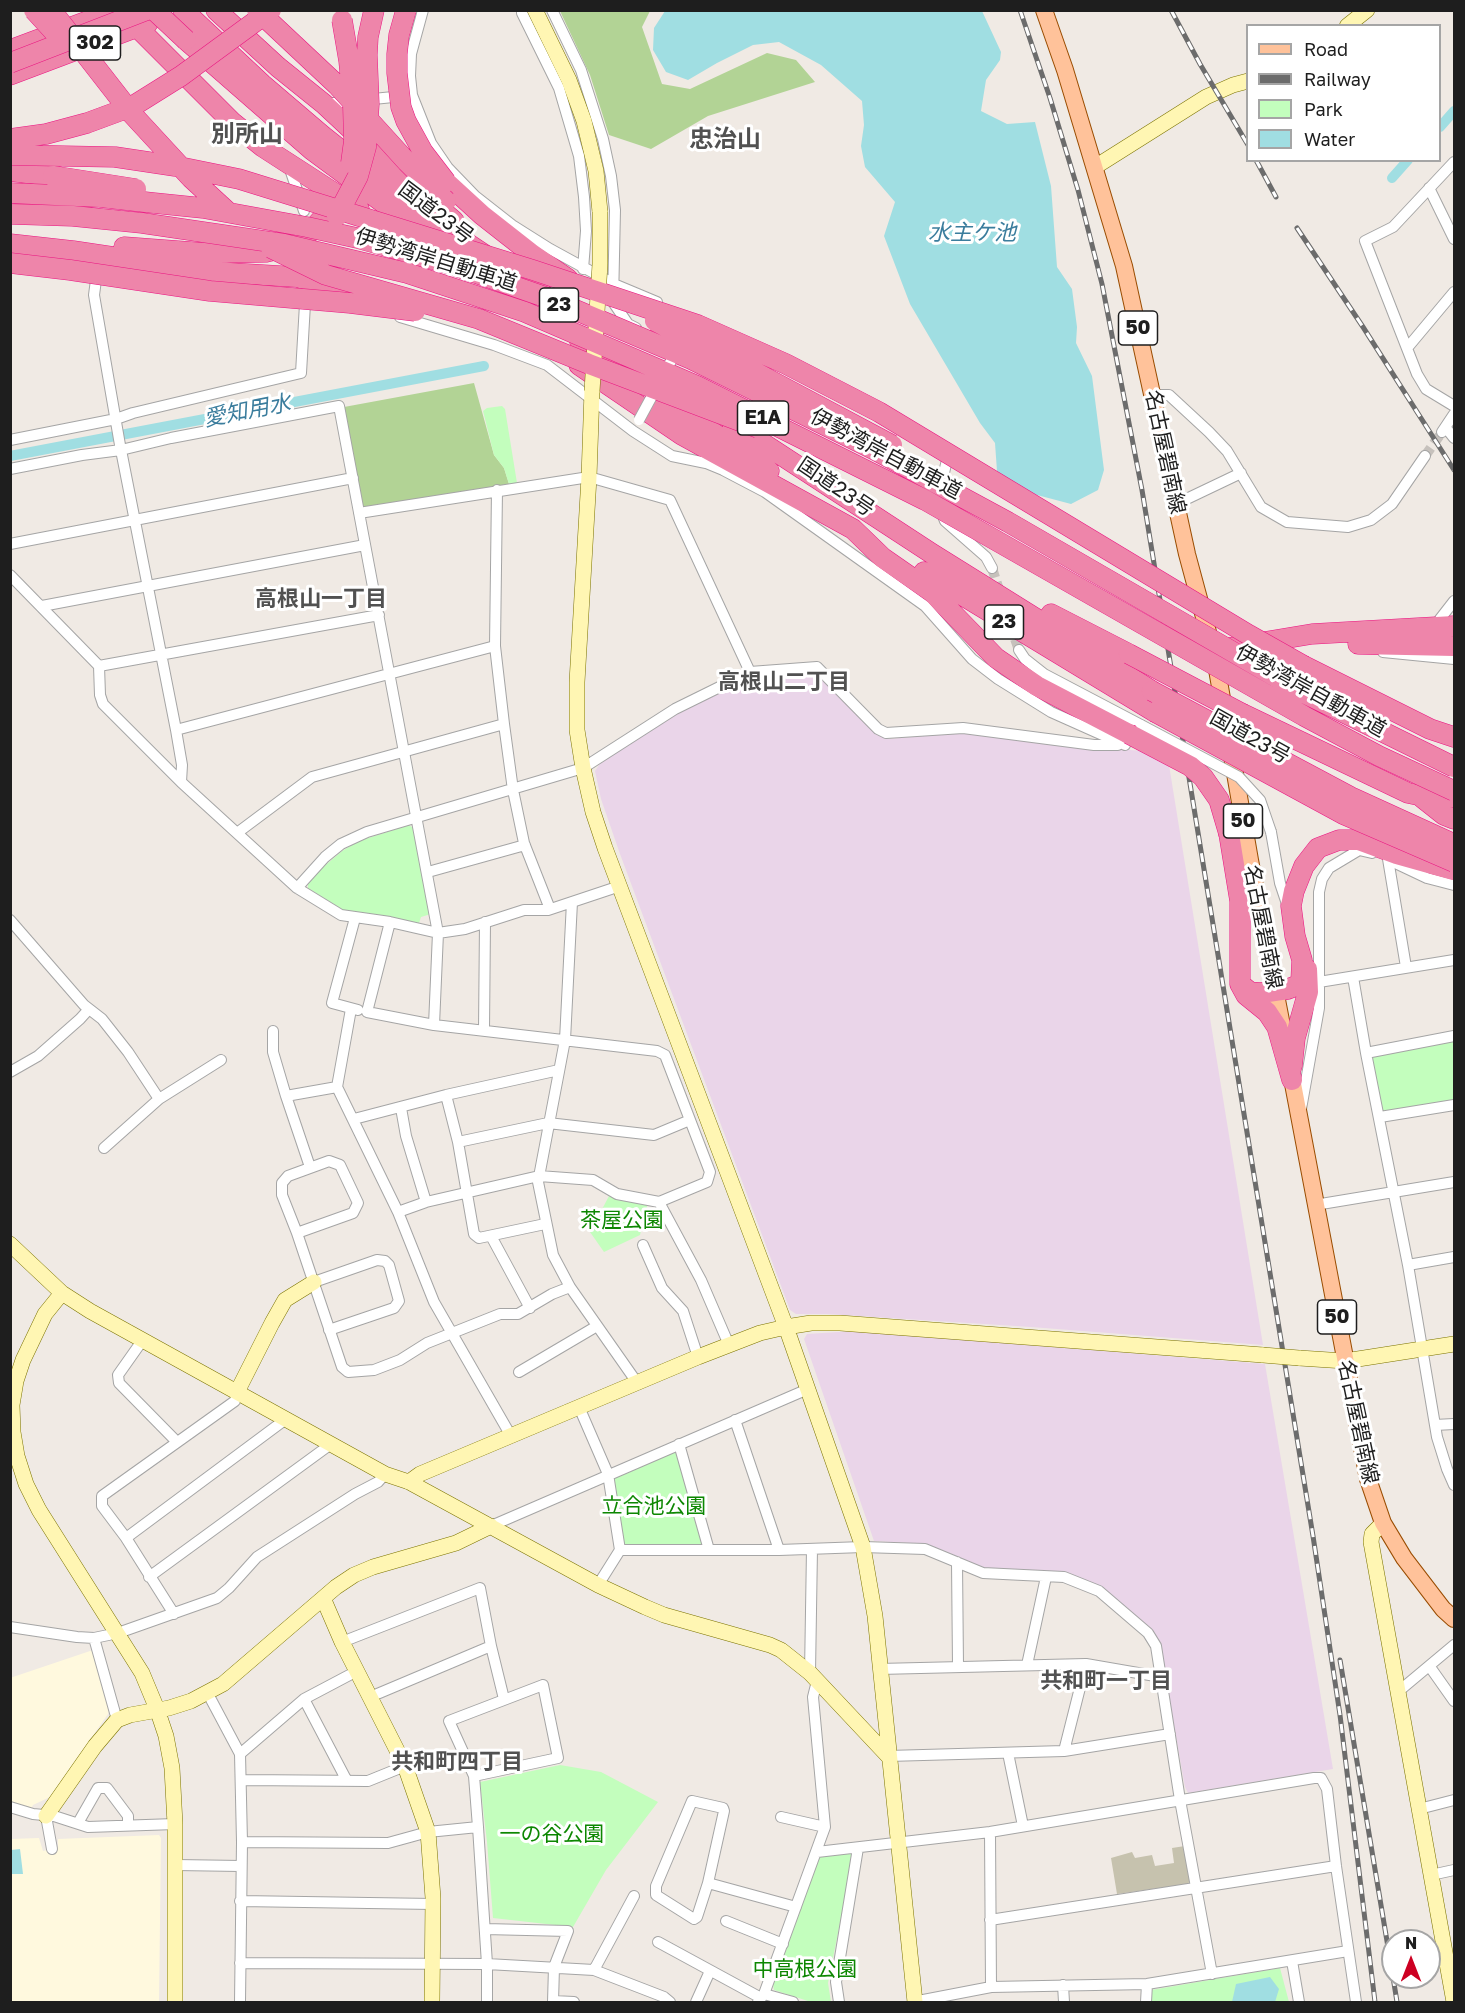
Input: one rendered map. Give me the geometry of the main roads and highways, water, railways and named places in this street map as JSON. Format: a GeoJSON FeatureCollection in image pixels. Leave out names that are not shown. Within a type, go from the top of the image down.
{"type":"FeatureCollection","features":[{"type":"Feature","properties":{"kind":"highway"},"geometry":{"type":"LineString","coordinates":[[34,10],[191,178],[238,222],[287,257],[326,275],[451,309],[784,438],[909,500],[1111,606]]}},
{"type":"Feature","properties":{"kind":"highway"},"geometry":{"type":"LineString","coordinates":[[51,10],[132,114]]}},
{"type":"Feature","properties":{"kind":"highway"},"geometry":{"type":"LineString","coordinates":[[118,10],[143,19],[232,122],[288,164],[365,213],[477,274]]}},
{"type":"Feature","properties":{"kind":"highway","name":"302"},"geometry":{"type":"LineString","coordinates":[[10,50],[118,10]]}},
{"type":"Feature","properties":{"kind":"highway","name":"国道23号"},"geometry":{"type":"LineString","coordinates":[[154,10],[312,150],[477,274],[613,363],[1142,724],[1455,862]]}},
{"type":"Feature","properties":{"kind":"highway","name":"302"},"geometry":{"type":"LineString","coordinates":[[10,75],[143,19],[178,10]]}},
{"type":"Feature","properties":{"kind":"highway","name":"国道23号"},"geometry":{"type":"LineString","coordinates":[[183,10],[262,84],[410,205],[625,352],[931,554],[1152,691],[1351,797],[1455,844]]}},
{"type":"Feature","properties":{"kind":"highway"},"geometry":{"type":"LineString","coordinates":[[216,10],[278,67],[324,104],[397,172],[530,285]]}},
{"type":"Feature","properties":{"kind":"highway"},"geometry":{"type":"LineString","coordinates":[[257,10],[338,85],[407,162],[467,219],[503,245],[589,293],[685,335],[927,464],[1147,595],[1245,660]]}},
{"type":"Feature","properties":{"kind":"highway"},"geometry":{"type":"LineString","coordinates":[[10,139],[46,134],[87,123],[133,106],[181,76],[271,10]]}},
{"type":"Feature","properties":{"kind":"highway"},"geometry":{"type":"LineString","coordinates":[[332,214],[349,169],[354,141],[349,61],[339,10]]}},
{"type":"Feature","properties":{"kind":"highway"},"geometry":{"type":"LineString","coordinates":[[10,239],[228,253],[266,252],[299,242],[318,232],[358,176],[366,147],[369,104],[368,37],[374,10]]}},
{"type":"Feature","properties":{"kind":"highway"},"geometry":{"type":"LineString","coordinates":[[406,10],[399,35],[397,54],[398,90],[406,121],[423,152],[446,182],[482,215],[533,255],[589,293]]}},
{"type":"Feature","properties":{"kind":"highway"},"geometry":{"type":"LineString","coordinates":[[10,56],[47,43],[143,19]]}},
{"type":"Feature","properties":{"kind":"highway"},"geometry":{"type":"LineString","coordinates":[[10,63],[97,30]]}},
{"type":"Feature","properties":{"kind":"highway"},"geometry":{"type":"LineString","coordinates":[[10,155],[115,157],[239,179],[698,324],[786,364],[879,412],[1304,666],[1455,741]]}},
{"type":"Feature","properties":{"kind":"highway"},"geometry":{"type":"LineString","coordinates":[[10,171],[249,208],[292,217],[357,238]]}},
{"type":"Feature","properties":{"kind":"highway","name":"伊勢湾岸自動車道"},"geometry":{"type":"LineString","coordinates":[[10,193],[100,197],[203,208],[296,225],[357,238],[450,264],[500,280],[592,316],[691,359],[862,444],[1018,528],[1245,660],[1356,720],[1455,767]]}},
{"type":"Feature","properties":{"kind":"highway","name":"伊勢湾岸自動車道"},"geometry":{"type":"LineString","coordinates":[[10,214],[73,216],[142,223],[284,244],[407,273],[525,312],[697,386],[925,500],[1304,716],[1379,756],[1455,791]]}},
{"type":"Feature","properties":{"kind":"highway"},"geometry":{"type":"LineString","coordinates":[[10,244],[73,250],[203,271],[297,276],[357,292],[437,308],[472,310],[513,326],[542,342],[682,435],[854,529],[883,558],[932,592],[996,657],[1019,675],[1056,696],[1142,724],[1203,777],[1219,800],[1229,834],[1240,901],[1240,984],[1246,995],[1267,1012],[1277,1027],[1292,1080]]}},
{"type":"Feature","properties":{"kind":"highway"},"geometry":{"type":"LineString","coordinates":[[10,263],[210,291],[383,306],[471,324],[539,344]]}},
{"type":"Feature","properties":{"kind":"highway"},"geometry":{"type":"LineString","coordinates":[[931,554],[1244,714],[1391,786],[1420,796],[1446,799],[1455,797]]}},
{"type":"Feature","properties":{"kind":"highway"},"geometry":{"type":"LineString","coordinates":[[1214,654],[1312,634],[1449,630]]}},
{"type":"Feature","properties":{"kind":"highway"},"geometry":{"type":"LineString","coordinates":[[1214,654],[1449,630]]}},
{"type":"Feature","properties":{"kind":"highway"},"geometry":{"type":"LineString","coordinates":[[1329,643],[1455,646]]}},
{"type":"Feature","properties":{"kind":"highway"},"geometry":{"type":"LineString","coordinates":[[998,679],[1019,675]]}},
{"type":"Feature","properties":{"kind":"highway"},"geometry":{"type":"LineString","coordinates":[[1430,729],[1455,737]]}},
{"type":"Feature","properties":{"kind":"highway"},"geometry":{"type":"LineString","coordinates":[[1420,796],[1444,814],[1455,819]]}},
{"type":"Feature","properties":{"kind":"highway"},"geometry":{"type":"LineString","coordinates":[[1292,1080],[1295,1038],[1308,992],[1307,970],[1293,923],[1293,899],[1301,872],[1318,848],[1328,843],[1350,839],[1359,840],[1407,857],[1455,870]]}},
{"type":"Feature","properties":{"kind":"highway"},"geometry":{"type":"LineString","coordinates":[[1240,984],[1255,993],[1293,988],[1301,981],[1303,969],[1301,952]]}},
{"type":"Feature","properties":{"kind":"main road","name":"名古屋碧南線"},"geometry":{"type":"LineString","coordinates":[[1044,10],[1065,70],[1124,266],[1187,554],[1214,654],[1250,860],[1368,1479],[1383,1523],[1404,1558],[1443,1609],[1455,1619]]}},
{"type":"Feature","properties":{"kind":"water","name":"水主ケ池"},"geometry":{"type":"Polygon","coordinates":[[[665,11],[982,11],[1001,52],[1000,60],[986,80],[981,111],[1007,124],[1035,122],[1051,186],[1057,267],[1072,289],[1077,327],[1076,343],[1092,376],[1104,470],[1098,490],[1071,504],[1022,491],[997,471],[995,443],[980,423],[910,304],[884,236],[895,202],[865,167],[861,146],[864,125],[862,101],[821,65],[779,42],[753,45],[688,80],[666,72],[653,50],[654,28],[665,11]]]}},
{"type":"Feature","properties":{"kind":"water"},"geometry":{"type":"Polygon","coordinates":[[[20,1849],[23,1874],[11,1874],[11,1850],[20,1849]]]}},
{"type":"Feature","properties":{"kind":"water"},"geometry":{"type":"Polygon","coordinates":[[[1270,1977],[1279,1989],[1275,2002],[1232,2002],[1236,1984],[1270,1977]]]}},
{"type":"Feature","properties":{"kind":"waterway","name":"愛知用水"},"geometry":{"type":"LineString","coordinates":[[1441,126],[1454,111]]}},
{"type":"Feature","properties":{"kind":"waterway","name":"愛知用水"},"geometry":{"type":"LineString","coordinates":[[1392,178],[1406,162]]}},
{"type":"Feature","properties":{"kind":"waterway","name":"愛知用水"},"geometry":{"type":"LineString","coordinates":[[10,456],[484,366]]}},
{"type":"Feature","properties":{"kind":"tunnel"},"geometry":{"type":"LineString","coordinates":[[1425,456],[1442,432]]}},
{"type":"Feature","properties":{"kind":"tunnel"},"geometry":{"type":"LineString","coordinates":[[992,568],[1001,596]]}},
{"type":"Feature","properties":{"kind":"tunnel"},"geometry":{"type":"LineString","coordinates":[[1010,625],[1019,650]]}},
{"type":"Feature","properties":{"kind":"railway"},"geometry":{"type":"LineString","coordinates":[[1020,10],[1078,190],[1102,284],[1142,490],[1313,1536],[1340,1715],[1375,2002]]}},
{"type":"Feature","properties":{"kind":"railway"},"geometry":{"type":"LineString","coordinates":[[1171,10],[1246,142]]}},
{"type":"Feature","properties":{"kind":"railway"},"geometry":{"type":"LineString","coordinates":[[1257,162],[1276,197]]}},
{"type":"Feature","properties":{"kind":"railway"},"geometry":{"type":"LineString","coordinates":[[1297,228],[1454,470]]}},
{"type":"Feature","properties":{"kind":"railway"},"geometry":{"type":"LineString","coordinates":[[1340,1660],[1385,1929]]}},
{"type":"Feature","properties":{"kind":"railway"},"geometry":{"type":"LineString","coordinates":[[1395,1989],[1397,2002]]}},
{"type":"Feature","properties":{"kind":"district","name":"別所山"},"geometry":{"type":"Point","coordinates":[247,134]}},
{"type":"Feature","properties":{"kind":"district","name":"忠治山"},"geometry":{"type":"Point","coordinates":[725,139]}},
{"type":"Feature","properties":{"kind":"district","name":"高根山一丁目"},"geometry":{"type":"Point","coordinates":[321,599]}},
{"type":"Feature","properties":{"kind":"district","name":"高根山二丁目"},"geometry":{"type":"Point","coordinates":[784,682]}},
{"type":"Feature","properties":{"kind":"district","name":"共和町一丁目"},"geometry":{"type":"Point","coordinates":[1106,1681]}},
{"type":"Feature","properties":{"kind":"district","name":"共和町四丁目"},"geometry":{"type":"Point","coordinates":[457,1762]}},
{"type":"Feature","properties":{"kind":"park label","name":"茶屋公園"},"geometry":{"type":"Point","coordinates":[622,1220]}},
{"type":"Feature","properties":{"kind":"park label","name":"立合池公園"},"geometry":{"type":"Point","coordinates":[654,1506]}},
{"type":"Feature","properties":{"kind":"park label","name":"一の谷公園"},"geometry":{"type":"Point","coordinates":[552,1834]}},
{"type":"Feature","properties":{"kind":"park label","name":"中高根公園"},"geometry":{"type":"Point","coordinates":[805,1969]}}]}
